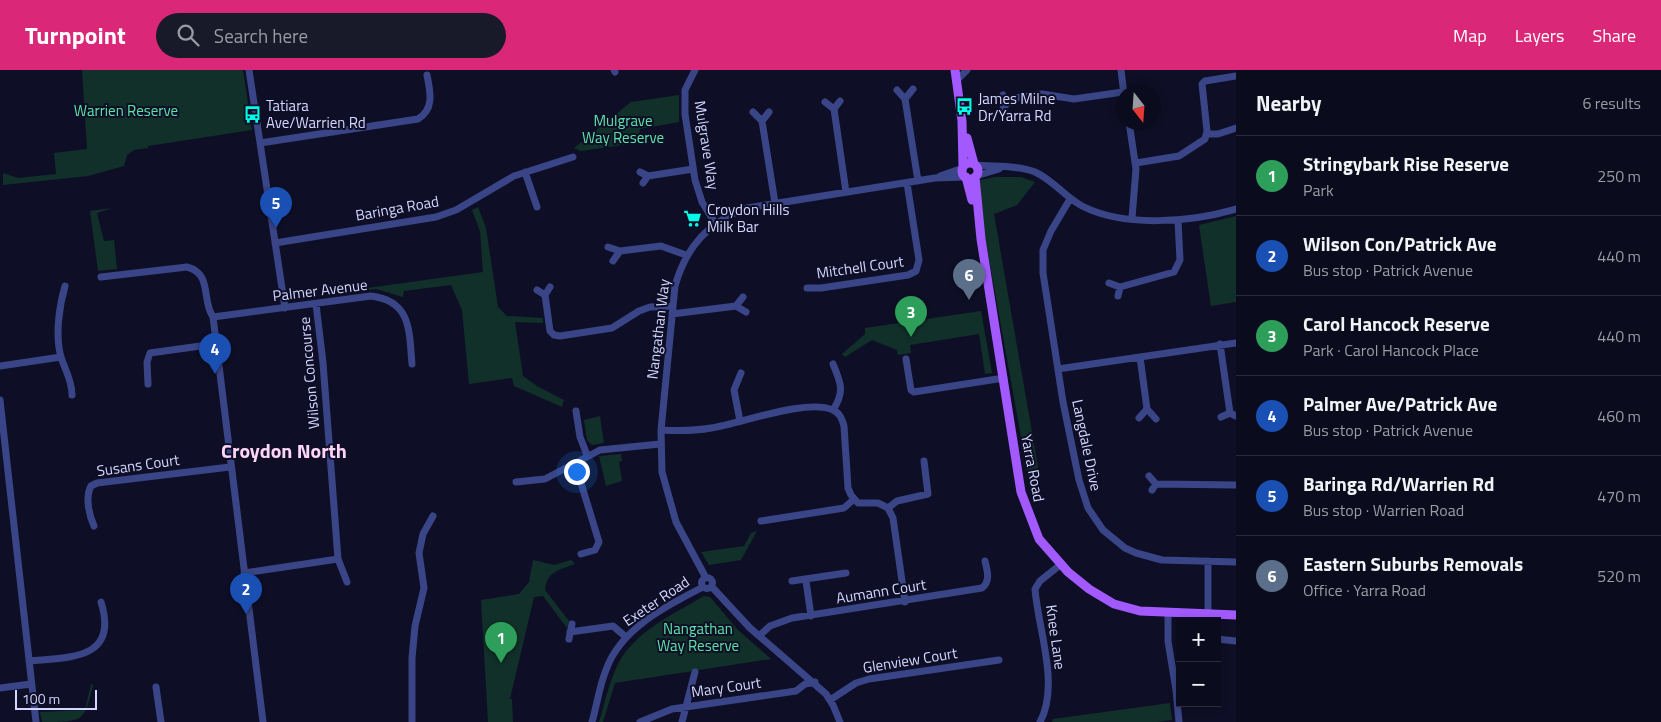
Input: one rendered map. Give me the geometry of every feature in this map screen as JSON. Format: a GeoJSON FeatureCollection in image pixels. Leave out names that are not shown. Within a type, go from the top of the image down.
{"type":"FeatureCollection","features":[{"type":"Feature","properties":{"kind":"main road","name":"Yarra Road"},"geometry":{"type":"LineString","coordinates":[[955,70],[968,174],[981,239],[1021,492],[1039,539],[1060,565],[1090,589],[1114,604],[1140,611],[1236,615]]}},
{"type":"Feature","properties":{"kind":"main road","name":"Yarra Road"},"geometry":{"type":"LineString","coordinates":[[962,121],[974,164],[978,169],[968,174]]}},
{"type":"Feature","properties":{"kind":"street"},"geometry":{"type":"LineString","coordinates":[[249,70],[285,308]]}},
{"type":"Feature","properties":{"kind":"street","name":"Mulgrave Way"},"geometry":{"type":"LineString","coordinates":[[695,70],[685,90],[684,102],[693,169],[702,202],[715,223]]}},
{"type":"Feature","properties":{"kind":"street"},"geometry":{"type":"LineString","coordinates":[[956,80],[967,70]]}},
{"type":"Feature","properties":{"kind":"street"},"geometry":{"type":"LineString","coordinates":[[1121,70],[1122,85]]}},
{"type":"Feature","properties":{"kind":"street"},"geometry":{"type":"LineString","coordinates":[[260,143],[418,119],[428,110],[430,103],[427,75]]}},
{"type":"Feature","properties":{"kind":"street"},"geometry":{"type":"LineString","coordinates":[[1207,134],[1202,84],[1205,81],[1236,76]]}},
{"type":"Feature","properties":{"kind":"street"},"geometry":{"type":"LineString","coordinates":[[905,99],[912,89]]}},
{"type":"Feature","properties":{"kind":"street"},"geometry":{"type":"LineString","coordinates":[[897,90],[905,99],[918,181]]}},
{"type":"Feature","properties":{"kind":"street"},"geometry":{"type":"LineString","coordinates":[[1005,102],[1015,98],[1042,94],[1074,99],[1116,95]]}},
{"type":"Feature","properties":{"kind":"street"},"geometry":{"type":"LineString","coordinates":[[834,109],[840,101]]}},
{"type":"Feature","properties":{"kind":"street"},"geometry":{"type":"LineString","coordinates":[[825,102],[834,109],[846,192]]}},
{"type":"Feature","properties":{"kind":"street"},"geometry":{"type":"LineString","coordinates":[[753,112],[762,121],[774,203]]}},
{"type":"Feature","properties":{"kind":"street"},"geometry":{"type":"LineString","coordinates":[[762,121],[769,112]]}},
{"type":"Feature","properties":{"kind":"street"},"geometry":{"type":"LineString","coordinates":[[1136,163],[1179,156],[1196,146],[1207,134],[1218,134],[1236,128]]}},
{"type":"Feature","properties":{"kind":"street"},"geometry":{"type":"LineString","coordinates":[[1130,130],[1136,163],[1132,218]]}},
{"type":"Feature","properties":{"kind":"street","name":"Baringa Road"},"geometry":{"type":"LineString","coordinates":[[275,243],[436,217],[456,210],[525,172],[573,157]]}},
{"type":"Feature","properties":{"kind":"street"},"geometry":{"type":"LineString","coordinates":[[974,164],[1002,168],[1021,168],[1036,173],[1070,199],[1103,214],[1132,218],[1178,220],[1210,216],[1236,208]]}},
{"type":"Feature","properties":{"kind":"street","name":"Nangathan Way"},"geometry":{"type":"LineString","coordinates":[[706,578],[676,522],[668,500],[662,472],[660,444],[675,286],[686,255],[700,236],[715,223],[747,208],[1002,168]]}},
{"type":"Feature","properties":{"kind":"street"},"geometry":{"type":"LineString","coordinates":[[640,172],[648,176],[693,169]]}},
{"type":"Feature","properties":{"kind":"street"},"geometry":{"type":"LineString","coordinates":[[525,172],[537,207]]}},
{"type":"Feature","properties":{"kind":"street"},"geometry":{"type":"LineString","coordinates":[[643,183],[648,176]]}},
{"type":"Feature","properties":{"kind":"street","name":"Mitchell Court"},"geometry":{"type":"LineString","coordinates":[[807,288],[821,288],[908,275],[916,271],[919,260],[907,183]]}},
{"type":"Feature","properties":{"kind":"street","name":"Langdale Drive"},"geometry":{"type":"LineString","coordinates":[[1070,199],[1051,231],[1043,250],[1043,273],[1079,480],[1088,508],[1113,539],[1136,553],[1162,560],[1236,562]]}},
{"type":"Feature","properties":{"kind":"street"},"geometry":{"type":"LineString","coordinates":[[1109,283],[1120,287],[1174,272],[1180,260],[1178,220]]}},
{"type":"Feature","properties":{"kind":"street"},"geometry":{"type":"LineString","coordinates":[[608,247],[620,251],[662,246],[686,255]]}},
{"type":"Feature","properties":{"kind":"street"},"geometry":{"type":"LineString","coordinates":[[613,261],[620,251]]}},
{"type":"Feature","properties":{"kind":"street"},"geometry":{"type":"LineString","coordinates":[[101,277],[191,268],[205,280],[209,309],[213,317],[230,467],[263,722]]}},
{"type":"Feature","properties":{"kind":"street"},"geometry":{"type":"LineString","coordinates":[[65,286],[62,298],[59,340],[61,357],[69,375],[72,394]]}},
{"type":"Feature","properties":{"kind":"street"},"geometry":{"type":"LineString","coordinates":[[550,287],[545,295],[550,331],[554,335],[560,336],[612,328],[639,311],[650,307],[673,306]]}},
{"type":"Feature","properties":{"kind":"street"},"geometry":{"type":"LineString","coordinates":[[1118,296],[1120,287]]}},
{"type":"Feature","properties":{"kind":"street"},"geometry":{"type":"LineString","coordinates":[[536,290],[545,295]]}},
{"type":"Feature","properties":{"kind":"street","name":"Palmer Avenue"},"geometry":{"type":"LineString","coordinates":[[213,317],[372,296],[392,302],[407,320],[412,364]]}},
{"type":"Feature","properties":{"kind":"street"},"geometry":{"type":"LineString","coordinates":[[736,306],[743,297]]}},
{"type":"Feature","properties":{"kind":"street","name":"Wilson Concourse"},"geometry":{"type":"LineString","coordinates":[[316,304],[323,363],[338,559],[347,582]]}},
{"type":"Feature","properties":{"kind":"street"},"geometry":{"type":"LineString","coordinates":[[672,314],[736,306],[746,312]]}},
{"type":"Feature","properties":{"kind":"street"},"geometry":{"type":"LineString","coordinates":[[1058,368],[1236,343]]}},
{"type":"Feature","properties":{"kind":"street"},"geometry":{"type":"LineString","coordinates":[[148,384],[147,362],[150,353],[215,344]]}},
{"type":"Feature","properties":{"kind":"street"},"geometry":{"type":"LineString","coordinates":[[1220,344],[1233,415],[1221,417]]}},
{"type":"Feature","properties":{"kind":"street"},"geometry":{"type":"LineString","coordinates":[[0,366],[61,357]]}},
{"type":"Feature","properties":{"kind":"street"},"geometry":{"type":"LineString","coordinates":[[1140,357],[1147,409],[1156,419]]}},
{"type":"Feature","properties":{"kind":"street"},"geometry":{"type":"LineString","coordinates":[[906,359],[911,390],[914,392],[1004,378]]}},
{"type":"Feature","properties":{"kind":"street"},"geometry":{"type":"LineString","coordinates":[[833,364],[841,389],[841,396],[833,410]]}},
{"type":"Feature","properties":{"kind":"street"},"geometry":{"type":"LineString","coordinates":[[740,421],[734,390],[741,373]]}},
{"type":"Feature","properties":{"kind":"street"},"geometry":{"type":"LineString","coordinates":[[0,400],[3,457],[36,722]]}},
{"type":"Feature","properties":{"kind":"street"},"geometry":{"type":"LineString","coordinates":[[1139,418],[1147,409]]}},
{"type":"Feature","properties":{"kind":"street"},"geometry":{"type":"LineString","coordinates":[[661,430],[700,430],[791,410],[833,410],[841,416],[844,426],[848,488],[854,499],[865,505],[878,503],[888,508],[893,518],[905,602]]}},
{"type":"Feature","properties":{"kind":"street"},"geometry":{"type":"LineString","coordinates":[[576,412],[580,437],[587,455]]}},
{"type":"Feature","properties":{"kind":"street"},"geometry":{"type":"LineString","coordinates":[[516,482],[545,479],[571,466],[587,455],[600,450],[660,444]]}},
{"type":"Feature","properties":{"kind":"street"},"geometry":{"type":"LineString","coordinates":[[888,508],[897,501],[928,494],[924,461]]}},
{"type":"Feature","properties":{"kind":"street"},"geometry":{"type":"LineString","coordinates":[[571,466],[580,480],[599,542],[595,550],[581,554]]}},
{"type":"Feature","properties":{"kind":"street","name":"Susans Court"},"geometry":{"type":"LineString","coordinates":[[94,526],[91,519],[88,496],[91,486],[97,483],[230,467]]}},
{"type":"Feature","properties":{"kind":"street"},"geometry":{"type":"LineString","coordinates":[[1149,476],[1154,487],[1236,485]]}},
{"type":"Feature","properties":{"kind":"street"},"geometry":{"type":"LineString","coordinates":[[761,521],[844,508],[854,499]]}},
{"type":"Feature","properties":{"kind":"street"},"geometry":{"type":"LineString","coordinates":[[412,722],[414,709],[412,658],[415,626],[424,588],[420,553],[424,534],[433,516]]}},
{"type":"Feature","properties":{"kind":"street"},"geometry":{"type":"LineString","coordinates":[[244,572],[338,559]]}},
{"type":"Feature","properties":{"kind":"street","name":"Aumann Court"},"geometry":{"type":"LineString","coordinates":[[759,636],[777,622],[982,588],[986,585],[988,579],[985,561]]}},
{"type":"Feature","properties":{"kind":"street"},"geometry":{"type":"LineString","coordinates":[[1208,561],[1208,614]]}},
{"type":"Feature","properties":{"kind":"street","name":"Knee Lane"},"geometry":{"type":"LineString","coordinates":[[1040,722],[1045,711],[1048,685],[1035,589],[1040,581],[1060,565]]}},
{"type":"Feature","properties":{"kind":"street"},"geometry":{"type":"LineString","coordinates":[[792,581],[806,581],[846,573]]}},
{"type":"Feature","properties":{"kind":"street"},"geometry":{"type":"LineString","coordinates":[[712,587],[707,589],[703,587],[702,581],[706,578],[712,580],[712,587],[759,636],[815,682],[830,700],[840,722]]}},
{"type":"Feature","properties":{"kind":"street"},"geometry":{"type":"LineString","coordinates":[[806,581],[811,616]]}},
{"type":"Feature","properties":{"kind":"street","name":"Exeter Road"},"geometry":{"type":"LineString","coordinates":[[592,722],[606,669],[614,652],[626,636],[648,619],[703,587]]}},
{"type":"Feature","properties":{"kind":"street"},"geometry":{"type":"LineString","coordinates":[[29,661],[75,657],[92,650],[100,641],[105,630],[106,616],[101,602]]}},
{"type":"Feature","properties":{"kind":"street"},"geometry":{"type":"LineString","coordinates":[[1168,613],[1168,641],[1179,722]]}},
{"type":"Feature","properties":{"kind":"street"},"geometry":{"type":"LineString","coordinates":[[570,632],[613,626],[626,636]]}},
{"type":"Feature","properties":{"kind":"street"},"geometry":{"type":"LineString","coordinates":[[1221,639],[1236,640]]}},
{"type":"Feature","properties":{"kind":"street","name":"Glenview Court"},"geometry":{"type":"LineString","coordinates":[[830,700],[856,683],[869,679],[999,660]]}},
{"type":"Feature","properties":{"kind":"street"},"geometry":{"type":"LineString","coordinates":[[682,722],[695,672]]}},
{"type":"Feature","properties":{"kind":"street","name":"Mary Court"},"geometry":{"type":"LineString","coordinates":[[640,722],[656,714],[686,706],[796,691],[805,684],[815,682]]}},
{"type":"Feature","properties":{"kind":"street"},"geometry":{"type":"LineString","coordinates":[[0,688],[31,684]]}},
{"type":"Feature","properties":{"kind":"street"},"geometry":{"type":"LineString","coordinates":[[156,687],[161,722]]}},
{"type":"Feature","properties":{"kind":"green space","name":"Warrien Reserve"},"geometry":{"type":"Polygon","coordinates":[[[82,70],[243,70],[252,130],[148,146],[148,148],[134,150],[127,155],[124,166],[88,176],[3,185],[3,173],[18,178],[56,174],[54,153],[87,149],[82,70]]]}},
{"type":"Feature","properties":{"kind":"green space","name":"Mulgrave Way Reserve"},"geometry":{"type":"Polygon","coordinates":[[[679,95],[679,122],[640,129],[637,143],[581,151],[574,148],[631,102],[679,95]]]}},
{"type":"Feature","properties":{"kind":"green space"},"geometry":{"type":"Polygon","coordinates":[[[995,177],[1021,177],[1035,182],[1017,205],[994,214],[1040,478],[1029,481],[981,215],[980,180],[995,177]]]}},
{"type":"Feature","properties":{"kind":"green space"},"geometry":{"type":"Polygon","coordinates":[[[478,207],[486,228],[498,307],[507,316],[543,318],[543,323],[515,322],[523,376],[537,386],[564,400],[562,407],[514,386],[512,378],[469,384],[462,310],[451,285],[404,291],[403,297],[376,289],[361,291],[360,289],[483,272],[480,231],[472,210],[478,207]]]}},
{"type":"Feature","properties":{"kind":"green space"},"geometry":{"type":"Polygon","coordinates":[[[112,208],[97,213],[104,241],[114,240],[117,269],[98,271],[90,211],[112,208]]]}},
{"type":"Feature","properties":{"kind":"green space"},"geometry":{"type":"Polygon","coordinates":[[[1236,216],[1236,302],[1211,306],[1199,225],[1236,216]]]}},
{"type":"Feature","properties":{"kind":"green space"},"geometry":{"type":"Polygon","coordinates":[[[981,311],[992,373],[985,374],[979,334],[910,345],[911,353],[898,355],[897,350],[872,340],[845,357],[842,354],[865,334],[865,328],[981,311]]]}},
{"type":"Feature","properties":{"kind":"green space"},"geometry":{"type":"Polygon","coordinates":[[[600,416],[604,443],[592,445],[587,440],[584,420],[600,416]]]}},
{"type":"Feature","properties":{"kind":"green space"},"geometry":{"type":"Polygon","coordinates":[[[621,454],[622,461],[619,462],[622,481],[606,486],[599,456],[621,454]]]}},
{"type":"Feature","properties":{"kind":"green space"},"geometry":{"type":"Polygon","coordinates":[[[757,531],[741,560],[709,565],[701,552],[744,546],[751,533],[757,531]]]}},
{"type":"Feature","properties":{"kind":"green space"},"geometry":{"type":"Polygon","coordinates":[[[533,560],[554,565],[571,560],[575,564],[551,575],[545,590],[569,621],[567,628],[543,596],[534,597],[510,699],[512,699],[513,722],[488,722],[481,600],[519,594],[529,582],[533,560]]]}},
{"type":"Feature","properties":{"kind":"green space","name":"Nangathan Way Reserve"},"geometry":{"type":"Polygon","coordinates":[[[704,596],[710,597],[738,630],[771,659],[615,683],[603,722],[599,722],[612,678],[625,652],[656,624],[704,596]]]}},
{"type":"Feature","properties":{"kind":"green space"},"geometry":{"type":"Polygon","coordinates":[[[91,684],[93,685],[87,706],[84,713],[80,717],[74,720],[42,722],[40,712],[85,710],[91,684]]]}},
{"type":"Feature","properties":{"kind":"green space"},"geometry":{"type":"Polygon","coordinates":[[[1170,703],[1172,720],[1157,722],[1052,722],[1053,719],[1170,703]]]}},
{"type":"Feature","properties":{"kind":"place","name":"James Milne Dr/Yarra Rd"},"geometry":{"type":"Point","coordinates":[964,107]}},
{"type":"Feature","properties":{"kind":"place","name":"Tatiara Ave/Warrien Rd"},"geometry":{"type":"Point","coordinates":[252,114]}},
{"type":"Feature","properties":{"kind":"place","name":"Croydon Hills Milk Bar"},"geometry":{"type":"Point","coordinates":[693,218]}},
{"type":"Feature","properties":{"kind":"place","name":"Baringa Rd/Warrien Rd"},"geometry":{"type":"Point","coordinates":[276,228]}},
{"type":"Feature","properties":{"kind":"place","name":"Eastern Suburbs Removals"},"geometry":{"type":"Point","coordinates":[969,300]}},
{"type":"Feature","properties":{"kind":"place","name":"Carol Hancock Reserve"},"geometry":{"type":"Point","coordinates":[911,337]}},
{"type":"Feature","properties":{"kind":"place","name":"Palmer Ave/Patrick Ave"},"geometry":{"type":"Point","coordinates":[215,374]}},
{"type":"Feature","properties":{"kind":"place","name":"Wilson Con/Patrick Ave"},"geometry":{"type":"Point","coordinates":[246,614]}},
{"type":"Feature","properties":{"kind":"place","name":"Stringybark Rise Reserve"},"geometry":{"type":"Point","coordinates":[501,663]}},
{"type":"Feature","properties":{"kind":"district","name":"Croydon North"},"geometry":{"type":"Point","coordinates":[284,450]}}]}
